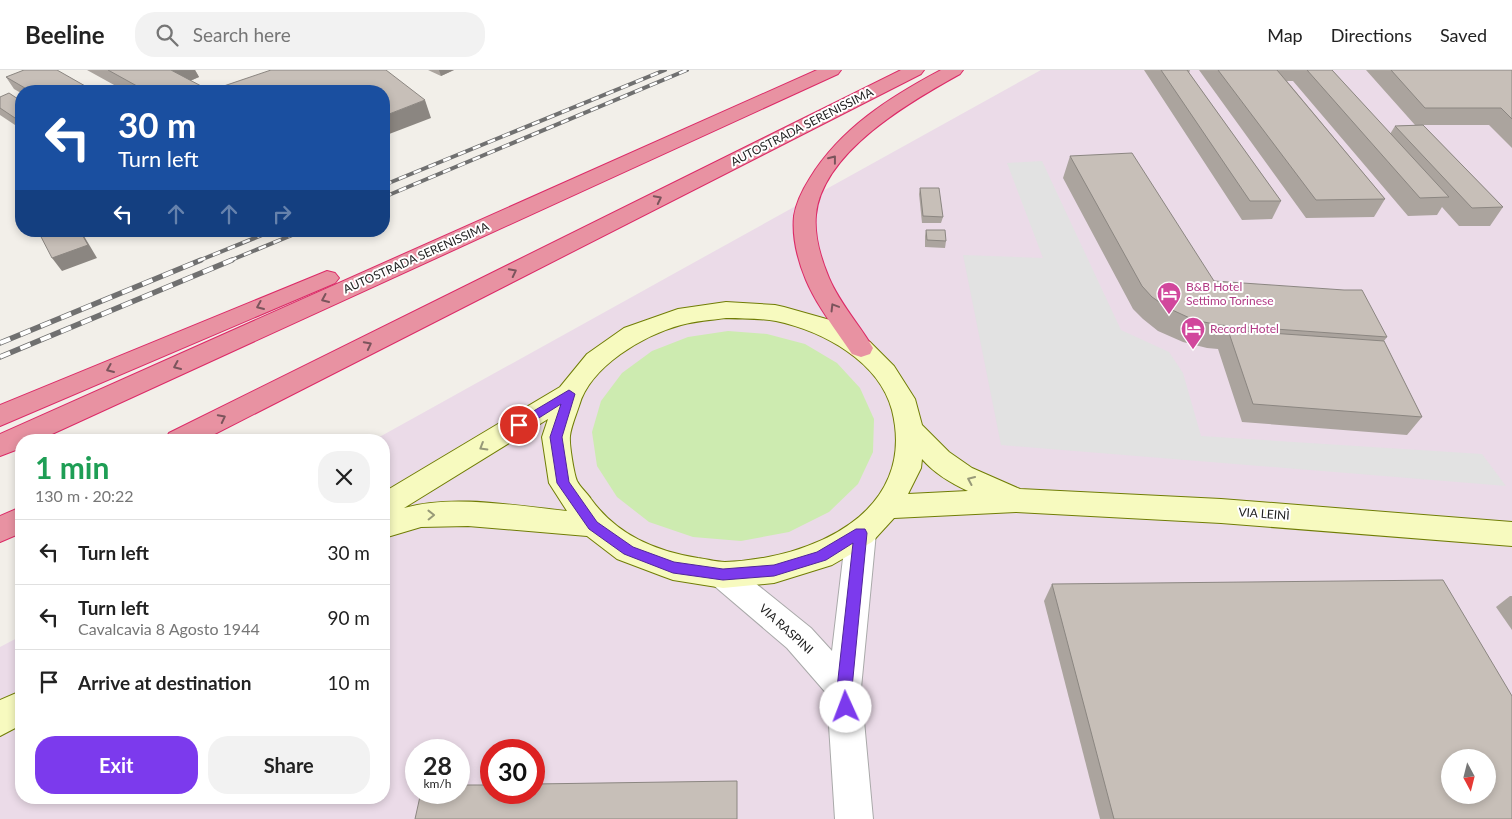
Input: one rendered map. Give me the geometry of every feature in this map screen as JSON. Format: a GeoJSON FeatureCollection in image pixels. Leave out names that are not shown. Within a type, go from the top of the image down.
{"type":"FeatureCollection","features":[{"type":"Feature","properties":{"kind":"highway"},"geometry":{"type":"LineString","coordinates":[[0,416],[821,70]]}},
{"type":"Feature","properties":{"kind":"highway","name":"AUTOSTRADA SERENISSIMA"},"geometry":{"type":"LineString","coordinates":[[27,434],[832,70]]}},
{"type":"Feature","properties":{"kind":"highway","name":"AUTOSTRADA SERENISSIMA"},"geometry":{"type":"LineString","coordinates":[[191,434],[915,70]]}},
{"type":"Feature","properties":{"kind":"highway"},"geometry":{"type":"LineString","coordinates":[[861,348],[814,272],[807,243],[805,212],[819,178],[840,150],[908,94],[954,70]]}},
{"type":"Feature","properties":{"kind":"highway","name":"AUTOSTRADA SERENISSIMA"},"geometry":{"type":"LineString","coordinates":[[0,446],[15,439]]}},
{"type":"Feature","properties":{"kind":"highway"},"geometry":{"type":"LineString","coordinates":[[0,530],[15,522]]}},
{"type":"Feature","properties":{"kind":"main road"},"geometry":{"type":"LineString","coordinates":[[390,502],[569,394],[596,360],[633,334],[678,317],[726,310],[775,313],[821,326],[861,348],[885,372],[902,399],[910,429],[907,468],[887,506],[860,533],[821,556],[774,570],[723,575],[673,567],[628,550],[593,525],[563,483],[556,437],[569,394]]}},
{"type":"Feature","properties":{"kind":"main road","name":"VIA LEINÌ"},"geometry":{"type":"LineString","coordinates":[[910,429],[939,460],[962,476],[1016,500]]}},
{"type":"Feature","properties":{"kind":"main road","name":"VIA LEINÌ"},"geometry":{"type":"LineString","coordinates":[[887,506],[1016,500],[1221,511],[1512,534]]}},
{"type":"Feature","properties":{"kind":"main road"},"geometry":{"type":"LineString","coordinates":[[390,524],[421,515],[468,514],[593,525]]}},
{"type":"Feature","properties":{"kind":"main road"},"geometry":{"type":"LineString","coordinates":[[0,719],[15,710]]}},
{"type":"Feature","properties":{"kind":"street"},"geometry":{"type":"LineString","coordinates":[[854,819],[844,688],[860,533]]}},
{"type":"Feature","properties":{"kind":"street","name":"VIA RASPINI"},"geometry":{"type":"LineString","coordinates":[[723,575],[799,638],[844,688]]}},
{"type":"Feature","properties":{"kind":"shaded area"},"geometry":{"type":"Polygon","coordinates":[[[1041,70],[1512,70],[1512,819],[0,819],[0,647],[15,639],[15,804],[390,804],[390,434],[385,434],[1041,70]]]}},
{"type":"Feature","properties":{"kind":"shaded area"},"geometry":{"type":"Polygon","coordinates":[[[1042,161],[1121,330],[1169,352],[1183,373],[1201,436],[1482,454],[1506,486],[1001,445],[963,255],[1043,258],[1007,163],[1042,161]]]}},
{"type":"Feature","properties":{"kind":"green space"},"geometry":{"type":"Polygon","coordinates":[[[728,331],[767,334],[805,344],[837,363],[860,388],[874,419],[873,452],[858,484],[829,512],[789,532],[741,541],[693,537],[649,522],[617,497],[597,466],[592,432],[601,401],[622,373],[652,351],[688,337],[728,331]]]}},
{"type":"Feature","properties":{"kind":"building"},"geometry":{"type":"Polygon","coordinates":[[[24,70],[57,70],[83,85],[20,85],[6,77],[24,70]]]}},
{"type":"Feature","properties":{"kind":"building"},"geometry":{"type":"Polygon","coordinates":[[[108,70],[171,70],[199,85],[135,85],[108,70]]]}},
{"type":"Feature","properties":{"kind":"building"},"geometry":{"type":"Polygon","coordinates":[[[271,70],[386,70],[425,100],[390,114],[390,85],[227,85],[271,70]]]}},
{"type":"Feature","properties":{"kind":"building"},"geometry":{"type":"Polygon","coordinates":[[[1161,70],[1187,70],[1281,201],[1250,201],[1161,70]]]}},
{"type":"Feature","properties":{"kind":"building"},"geometry":{"type":"Polygon","coordinates":[[[1218,70],[1277,70],[1385,199],[1316,200],[1218,70]]]}},
{"type":"Feature","properties":{"kind":"building"},"geometry":{"type":"Polygon","coordinates":[[[1307,70],[1332,70],[1449,197],[1420,198],[1307,70]]]}},
{"type":"Feature","properties":{"kind":"building"},"geometry":{"type":"Polygon","coordinates":[[[1391,70],[1512,70],[1512,119],[1501,108],[1425,108],[1391,70]]]}},
{"type":"Feature","properties":{"kind":"building"},"geometry":{"type":"Polygon","coordinates":[[[9,93],[15,97],[15,118],[0,108],[0,97],[9,93]]]}},
{"type":"Feature","properties":{"kind":"building"},"geometry":{"type":"Polygon","coordinates":[[[1423,125],[1503,207],[1472,208],[1395,126],[1423,125]]]}},
{"type":"Feature","properties":{"kind":"building"},"geometry":{"type":"Polygon","coordinates":[[[1132,153],[1214,281],[1362,290],[1387,337],[1219,325],[1194,320],[1168,308],[1152,297],[1142,286],[1070,156],[1132,153]]]}},
{"type":"Feature","properties":{"kind":"building"},"geometry":{"type":"Polygon","coordinates":[[[920,188],[939,188],[943,217],[923,216],[920,188]]]}},
{"type":"Feature","properties":{"kind":"building"},"geometry":{"type":"Polygon","coordinates":[[[926,230],[945,230],[946,241],[927,240],[926,230]]]}},
{"type":"Feature","properties":{"kind":"building"},"geometry":{"type":"Polygon","coordinates":[[[41,237],[83,237],[88,245],[52,258],[41,237]]]}},
{"type":"Feature","properties":{"kind":"building"},"geometry":{"type":"Polygon","coordinates":[[[1228,330],[1384,341],[1422,417],[1253,404],[1228,330]]]}},
{"type":"Feature","properties":{"kind":"building"},"geometry":{"type":"Polygon","coordinates":[[[1443,580],[1512,696],[1512,819],[1114,819],[1052,584],[1443,580]]]}},
{"type":"Feature","properties":{"kind":"building"},"geometry":{"type":"Polygon","coordinates":[[[737,781],[737,819],[415,819],[418,804],[470,804],[470,785],[480,785],[480,804],[545,804],[545,784],[737,781]]]}},
{"type":"Feature","properties":{"kind":"railway"},"geometry":{"type":"LineString","coordinates":[[390,183],[665,70]]}},
{"type":"Feature","properties":{"kind":"railway"},"geometry":{"type":"LineString","coordinates":[[390,194],[687,70]]}},
{"type":"Feature","properties":{"kind":"railway"},"geometry":{"type":"LineString","coordinates":[[198,261],[257,237]]}},
{"type":"Feature","properties":{"kind":"railway"},"geometry":{"type":"LineString","coordinates":[[229,261],[287,237]]}},
{"type":"Feature","properties":{"kind":"railway"},"geometry":{"type":"LineString","coordinates":[[0,343],[201,260]]}},
{"type":"Feature","properties":{"kind":"railway"},"geometry":{"type":"LineString","coordinates":[[0,357],[232,260]]}},
{"type":"Feature","properties":{"kind":"place","name":"B&B Hotel Settimo Torinese"},"geometry":{"type":"Point","coordinates":[1169,315]}},
{"type":"Feature","properties":{"kind":"place","name":"Record Hotel"},"geometry":{"type":"Point","coordinates":[1193,350]}},
{"type":"Feature","properties":{"kind":"route"},"geometry":{"type":"LineString","coordinates":[[519,425],[569,394],[556,437],[563,483],[593,525],[628,550],[673,567],[723,575],[774,570],[821,556],[860,533],[844,688],[846,707]]}}]}
